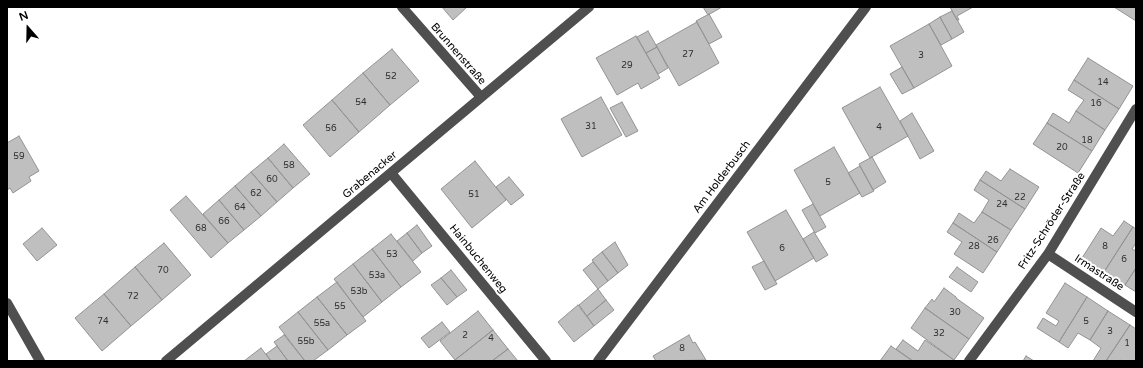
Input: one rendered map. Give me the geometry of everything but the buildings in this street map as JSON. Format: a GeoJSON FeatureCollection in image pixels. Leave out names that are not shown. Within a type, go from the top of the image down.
{"type":"FeatureCollection","features":[{"type":"Feature","properties":{"kind":"street","name":"Brunnenstraße"},"geometry":{"type":"LineString","coordinates":[[402,7],[481,98]]}},
{"type":"Feature","properties":{"kind":"street","name":"Grabenacker"},"geometry":{"type":"LineString","coordinates":[[166,361],[589,7]]}},
{"type":"Feature","properties":{"kind":"street","name":"Am Holderbusch"},"geometry":{"type":"LineString","coordinates":[[598,361],[866,7]]}},
{"type":"Feature","properties":{"kind":"street","name":"Fritz-Schröder-Straße"},"geometry":{"type":"LineString","coordinates":[[969,361],[1048,254],[1136,109]]}},
{"type":"Feature","properties":{"kind":"street","name":"Hainbuchenweg"},"geometry":{"type":"LineString","coordinates":[[391,173],[546,361]]}},
{"type":"Feature","properties":{"kind":"street","name":"Irmastraße"},"geometry":{"type":"LineString","coordinates":[[1048,254],[1136,312]]}},
{"type":"Feature","properties":{"kind":"street"},"geometry":{"type":"LineString","coordinates":[[7,303],[40,361]]}}]}
